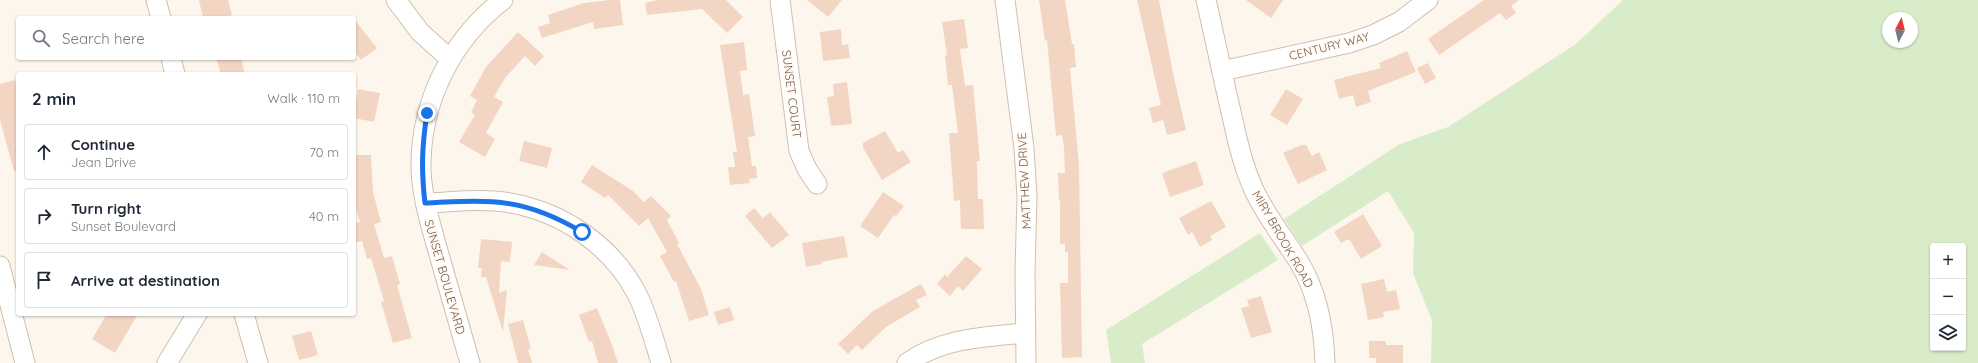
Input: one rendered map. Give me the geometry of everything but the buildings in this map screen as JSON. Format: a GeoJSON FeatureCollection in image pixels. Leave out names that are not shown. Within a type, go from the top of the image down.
{"type":"FeatureCollection","features":[{"type":"Feature","properties":{"kind":"street"},"geometry":{"type":"LineString","coordinates":[[156,0],[160,16]]}},
{"type":"Feature","properties":{"kind":"street"},"geometry":{"type":"LineString","coordinates":[[396,0],[420,32],[450,59]]}},
{"type":"Feature","properties":{"kind":"street","name":"SUNSET BOULEVARD"},"geometry":{"type":"LineString","coordinates":[[470,363],[425,203],[421,170],[422,141],[427,113],[436,86],[450,59],[472,28],[503,0]]}},
{"type":"Feature","properties":{"kind":"street","name":"SUNSET COURT"},"geometry":{"type":"LineString","coordinates":[[780,0],[799,151],[807,169],[817,184]]}},
{"type":"Feature","properties":{"kind":"street","name":"MATTHEW DRIVE"},"geometry":{"type":"LineString","coordinates":[[1005,0],[1024,148],[1027,197],[1026,363]]}},
{"type":"Feature","properties":{"kind":"street","name":"MIRY BROOK ROAD"},"geometry":{"type":"LineString","coordinates":[[1206,0],[1241,158],[1254,191],[1274,227],[1299,263],[1311,285],[1320,312],[1324,337],[1325,363]]}},
{"type":"Feature","properties":{"kind":"street","name":"CENTURY WAY"},"geometry":{"type":"LineString","coordinates":[[1222,71],[1349,43],[1373,35],[1399,22],[1428,0]]}},
{"type":"Feature","properties":{"kind":"street"},"geometry":{"type":"LineString","coordinates":[[172,60],[174,72]]}},
{"type":"Feature","properties":{"kind":"street"},"geometry":{"type":"LineString","coordinates":[[425,203],[485,200],[510,202],[533,208],[559,218],[582,232],[603,249],[622,269],[636,292],[643,307],[661,363]]}},
{"type":"Feature","properties":{"kind":"street"},"geometry":{"type":"LineString","coordinates":[[0,266],[25,363]]}},
{"type":"Feature","properties":{"kind":"street"},"geometry":{"type":"LineString","coordinates":[[167,363],[196,316]]}},
{"type":"Feature","properties":{"kind":"street"},"geometry":{"type":"LineString","coordinates":[[245,316],[258,363]]}},
{"type":"Feature","properties":{"kind":"street"},"geometry":{"type":"LineString","coordinates":[[907,363],[935,347],[956,340],[1025,332]]}},
{"type":"Feature","properties":{"kind":"green space"},"geometry":{"type":"Polygon","coordinates":[[[1623,0],[1978,0],[1978,363],[1431,363],[1432,320],[1413,273],[1414,233],[1388,191],[1302,246],[1284,219],[1400,144],[1448,127],[1576,44],[1623,0]]]}},
{"type":"Feature","properties":{"kind":"green space"},"geometry":{"type":"Polygon","coordinates":[[[1260,233],[1278,260],[1142,344],[1145,363],[1111,363],[1106,330],[1260,233]]]}},
{"type":"Feature","properties":{"kind":"route"},"geometry":{"type":"LineString","coordinates":[[427,113],[422,141],[421,170],[425,203],[485,200],[510,202],[533,208],[559,218],[582,232]]}}]}
